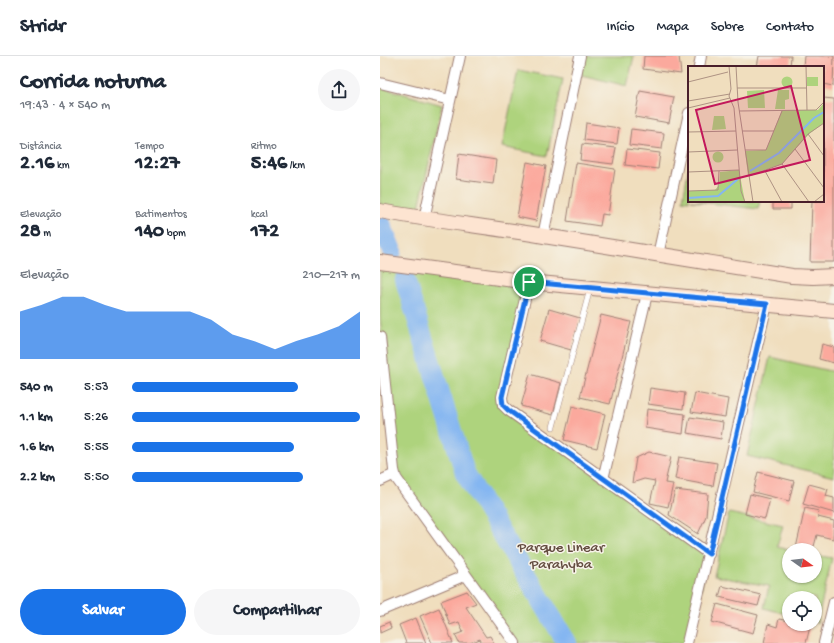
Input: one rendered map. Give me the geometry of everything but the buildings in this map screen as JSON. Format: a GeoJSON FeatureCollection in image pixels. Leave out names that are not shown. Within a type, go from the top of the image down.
{"type":"FeatureCollection","features":[{"type":"Feature","properties":{"kind":"main road"},"geometry":{"type":"LineString","coordinates":[[380,211],[792,276],[834,276]]}},
{"type":"Feature","properties":{"kind":"main road"},"geometry":{"type":"LineString","coordinates":[[380,262],[529,282],[834,311]]}},
{"type":"Feature","properties":{"kind":"street"},"geometry":{"type":"LineString","coordinates":[[424,219],[460,56]]}},
{"type":"Feature","properties":{"kind":"street"},"geometry":{"type":"LineString","coordinates":[[544,236],[580,56]]}},
{"type":"Feature","properties":{"kind":"street"},"geometry":{"type":"LineString","coordinates":[[699,66],[701,56]]}},
{"type":"Feature","properties":{"kind":"street"},"geometry":{"type":"LineString","coordinates":[[380,83],[450,100]]}},
{"type":"Feature","properties":{"kind":"street"},"geometry":{"type":"LineString","coordinates":[[658,255],[688,117]]}},
{"type":"Feature","properties":{"kind":"street"},"geometry":{"type":"LineString","coordinates":[[529,282],[502,397],[503,405],[603,479],[709,554]]}},
{"type":"Feature","properties":{"kind":"street"},"geometry":{"type":"LineString","coordinates":[[603,479],[647,294]]}},
{"type":"Feature","properties":{"kind":"street"},"geometry":{"type":"LineString","coordinates":[[687,643],[767,304]]}},
{"type":"Feature","properties":{"kind":"street"},"geometry":{"type":"LineString","coordinates":[[380,337],[382,369],[395,474],[398,481],[515,643]]}},
{"type":"Feature","properties":{"kind":"street"},"geometry":{"type":"LineString","coordinates":[[380,481],[395,474]]}},
{"type":"Feature","properties":{"kind":"street"},"geometry":{"type":"LineString","coordinates":[[380,611],[466,575]]}},
{"type":"Feature","properties":{"kind":"street"},"geometry":{"type":"LineString","coordinates":[[824,643],[834,602]]}},
{"type":"Feature","properties":{"kind":"lane"},"geometry":{"type":"LineString","coordinates":[[553,427],[590,288]]}},
{"type":"Feature","properties":{"kind":"green space"},"geometry":{"type":"Polygon","coordinates":[[[577,56],[634,56],[627,86],[573,73],[577,56]]]}},
{"type":"Feature","properties":{"kind":"green space"},"geometry":{"type":"Polygon","coordinates":[[[518,70],[563,79],[547,156],[502,147],[518,70]]]}},
{"type":"Feature","properties":{"kind":"green space"},"geometry":{"type":"Polygon","coordinates":[[[380,87],[442,105],[419,207],[424,220],[380,212],[380,87]]]}},
{"type":"Feature","properties":{"kind":"green space"},"geometry":{"type":"Polygon","coordinates":[[[688,171],[688,201],[683,200],[688,171]]]}},
{"type":"Feature","properties":{"kind":"green space"},"geometry":{"type":"Polygon","coordinates":[[[699,202],[760,202],[758,209],[699,202]]]}},
{"type":"Feature","properties":{"kind":"green space","name":"Parque Linear Parahyba"},"geometry":{"type":"Polygon","coordinates":[[[380,263],[527,281],[499,406],[709,556],[688,643],[514,643],[396,477],[380,316],[380,263]]]}},
{"type":"Feature","properties":{"kind":"green space"},"geometry":{"type":"Polygon","coordinates":[[[770,357],[834,372],[834,477],[747,456],[770,357]]]}},
{"type":"Feature","properties":{"kind":"green space"},"geometry":{"type":"Polygon","coordinates":[[[729,513],[783,525],[777,547],[782,548],[782,583],[822,583],[822,556],[832,558],[822,601],[822,591],[782,591],[782,613],[764,608],[769,586],[714,576],[729,513]]]}},
{"type":"Feature","properties":{"kind":"waterway"},"geometry":{"type":"LineString","coordinates":[[380,221],[392,251]]}},
{"type":"Feature","properties":{"kind":"waterway"},"geometry":{"type":"LineString","coordinates":[[405,280],[465,473],[567,643]]}},
{"type":"Feature","properties":{"kind":"route"},"geometry":{"type":"LineString","coordinates":[[529,282],[767,304],[709,554],[603,479],[503,405],[502,397],[529,282]]}}]}
